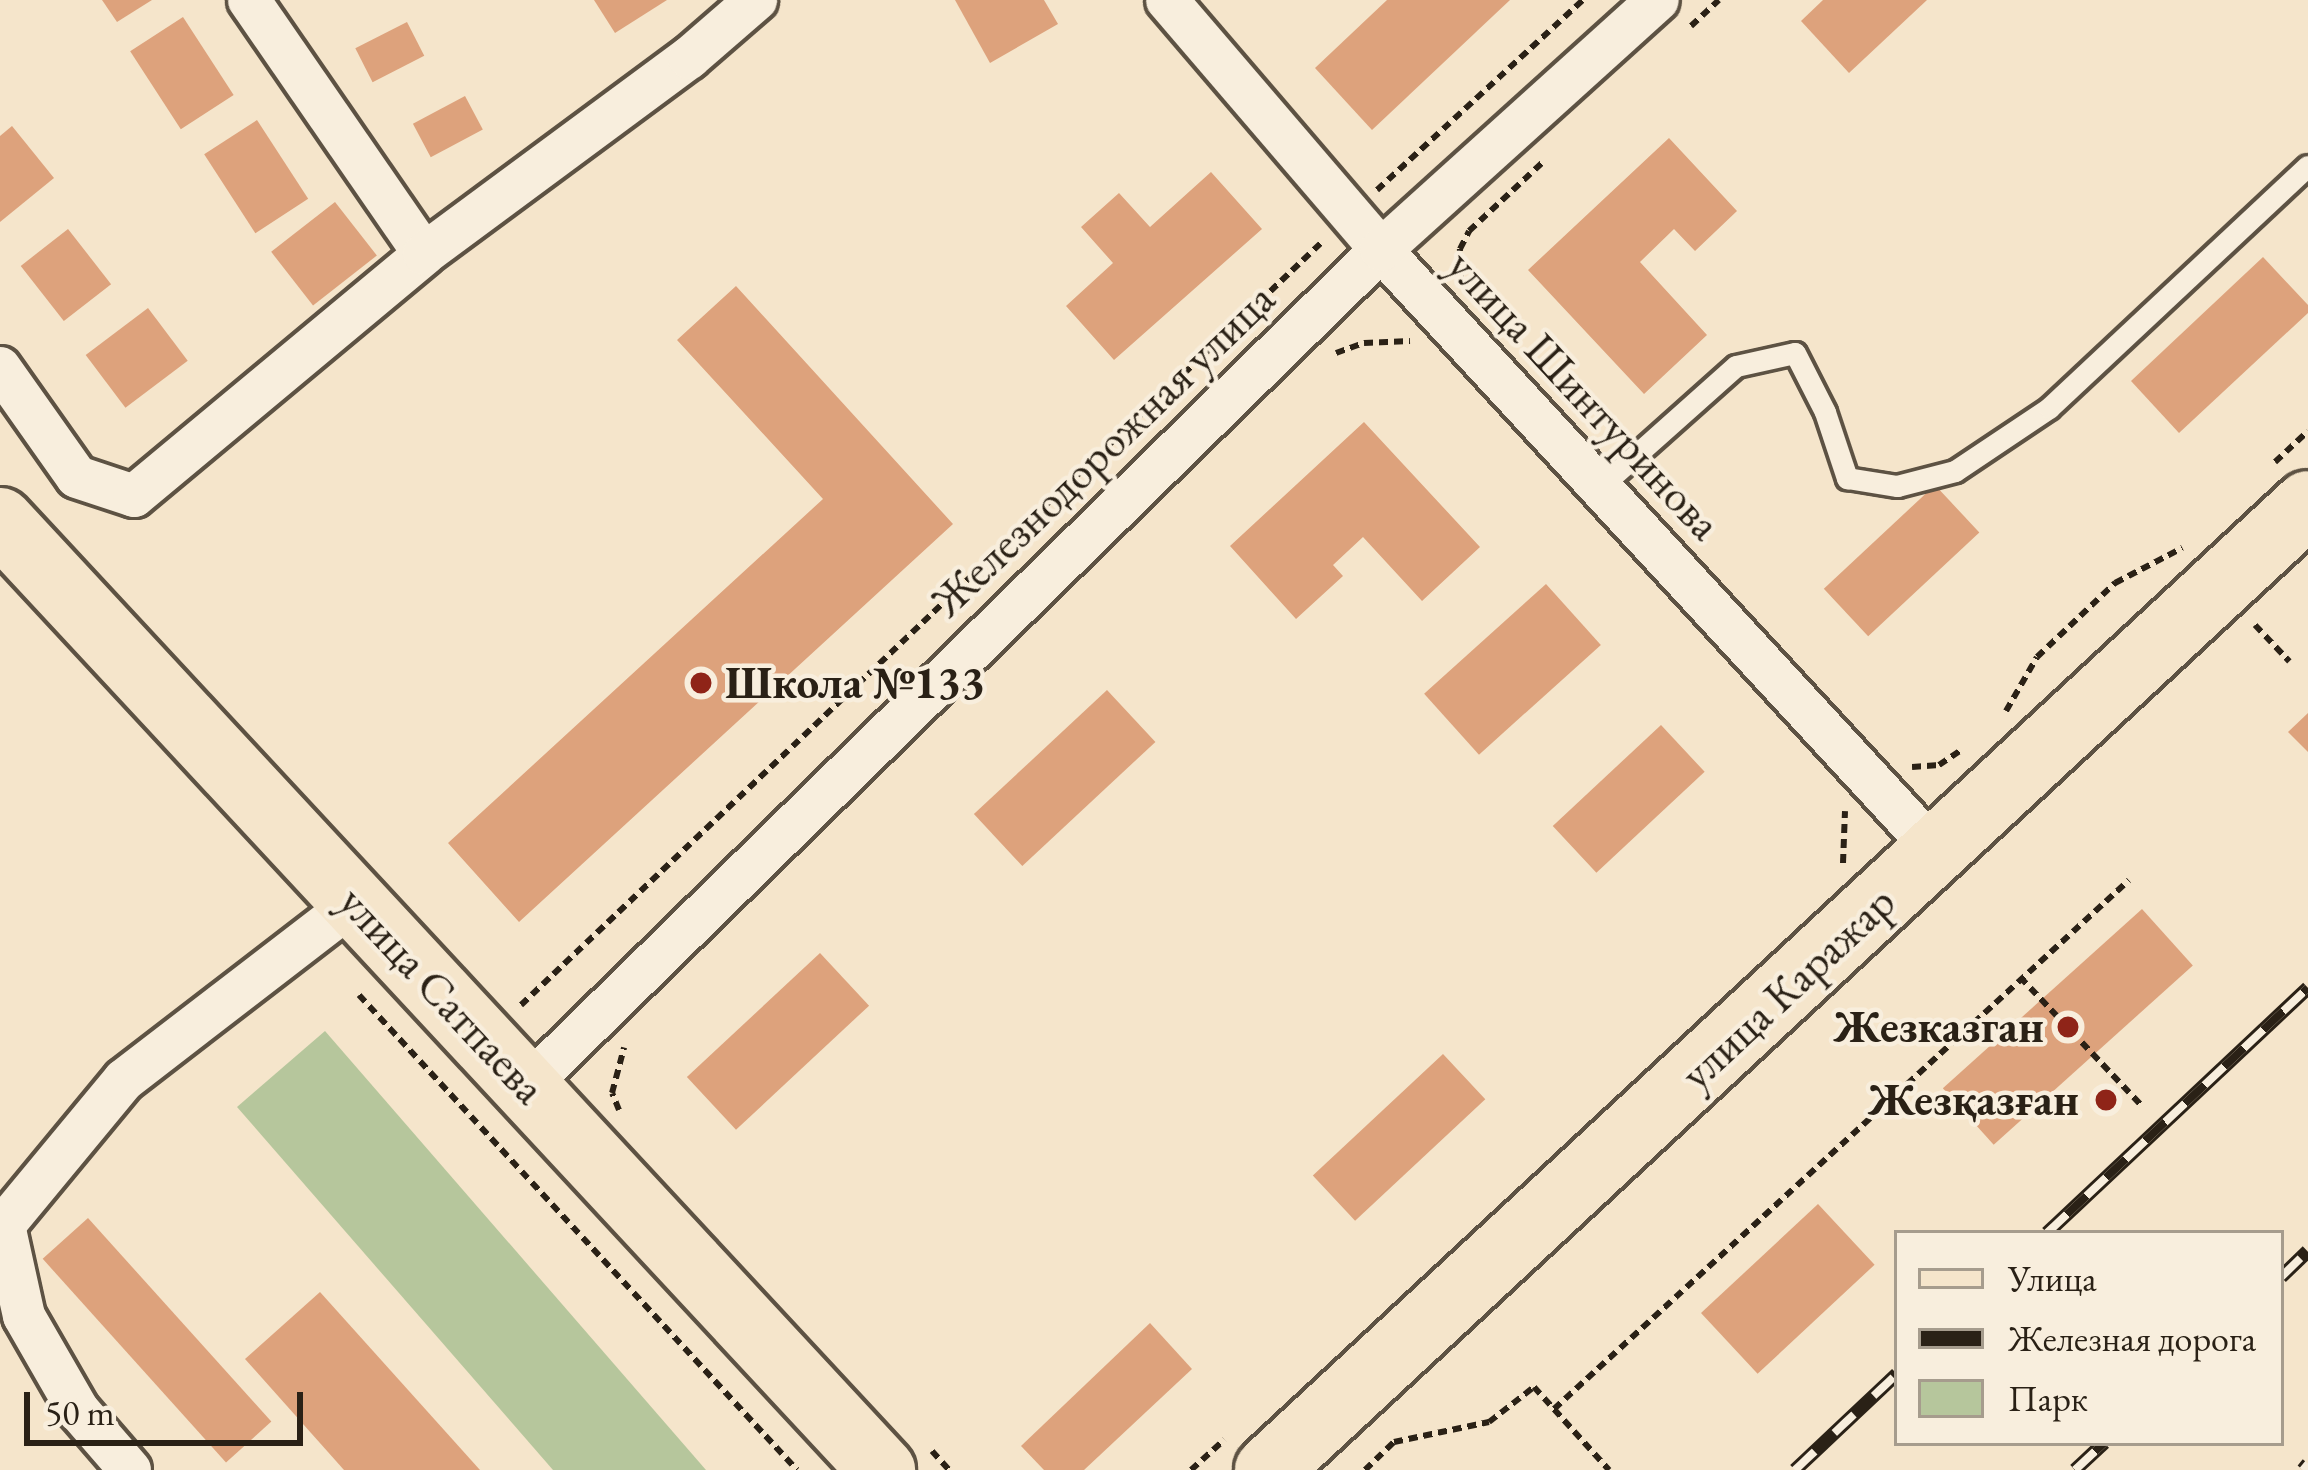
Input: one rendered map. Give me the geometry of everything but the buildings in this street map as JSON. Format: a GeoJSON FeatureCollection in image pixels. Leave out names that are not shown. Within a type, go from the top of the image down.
{"type":"FeatureCollection","features":[{"type":"Feature","properties":{"kind":"main road","name":"улица Каражар"},"geometry":{"type":"LineString","coordinates":[[1247,1454],[1936,850],[2285,489]]}},
{"type":"Feature","properties":{"kind":"main road","name":"улица Сатпаева"},"geometry":{"type":"LineString","coordinates":[[0,521],[355,902],[484,1070],[900,1453]]}},
{"type":"Feature","properties":{"kind":"street"},"geometry":{"type":"LineString","coordinates":[[249,0],[424,254]]}},
{"type":"Feature","properties":{"kind":"street"},"geometry":{"type":"LineString","coordinates":[[0,368],[77,477],[134,496],[424,254],[689,58],[756,0]]}},
{"type":"Feature","properties":{"kind":"street","name":"улица Шинтуринова"},"geometry":{"type":"LineString","coordinates":[[1167,0],[1381,250],[1936,850]]}},
{"type":"Feature","properties":{"kind":"street","name":"Железнодорожная улица"},"geometry":{"type":"LineString","coordinates":[[484,1070],[1381,250],[1672,15]]}},
{"type":"Feature","properties":{"kind":"street"},"geometry":{"type":"LineString","coordinates":[[130,1470],[78,1410],[24,1316],[2,1226],[124,1080],[355,902]]}},
{"type":"Feature","properties":{"kind":"lane"},"geometry":{"type":"LineString","coordinates":[[1600,487],[1736,366],[1795,353],[1826,412],[1847,478],[1897,486],[1954,471],[2050,408],[2308,166]]}},
{"type":"Feature","properties":{"kind":"path"},"geometry":{"type":"LineString","coordinates":[[484,1070],[1351,215],[1583,0]]}},
{"type":"Feature","properties":{"kind":"path"},"geometry":{"type":"LineString","coordinates":[[1672,15],[1719,0]]}},
{"type":"Feature","properties":{"kind":"path"},"geometry":{"type":"LineString","coordinates":[[1461,285],[1460,249],[1468,231],[1552,154]]}},
{"type":"Feature","properties":{"kind":"path"},"geometry":{"type":"LineString","coordinates":[[1329,357],[1347,347],[1390,340],[1429,349]]}},
{"type":"Feature","properties":{"kind":"path"},"geometry":{"type":"LineString","coordinates":[[2285,489],[2308,431]]}},
{"type":"Feature","properties":{"kind":"path"},"geometry":{"type":"LineString","coordinates":[[2005,712],[2037,657],[2115,583],[2184,547]]}},
{"type":"Feature","properties":{"kind":"path"},"geometry":{"type":"LineString","coordinates":[[1906,767],[1939,765],[1971,742]]}},
{"type":"Feature","properties":{"kind":"path"},"geometry":{"type":"LineString","coordinates":[[1832,879],[1847,849],[1844,805]]}},
{"type":"Feature","properties":{"kind":"path"},"geometry":{"type":"LineString","coordinates":[[1554,1409],[2129,880]]}},
{"type":"Feature","properties":{"kind":"path"},"geometry":{"type":"LineString","coordinates":[[2020,977],[2141,1105]]}},
{"type":"Feature","properties":{"kind":"path"},"geometry":{"type":"LineString","coordinates":[[359,995],[484,1070],[550,1208],[797,1470]]}},
{"type":"Feature","properties":{"kind":"path"},"geometry":{"type":"LineString","coordinates":[[627,1120],[612,1093],[615,1068],[630,1036]]}},
{"type":"Feature","properties":{"kind":"path"},"geometry":{"type":"LineString","coordinates":[[1365,1470],[1394,1442],[1489,1421],[1534,1387],[1609,1470]]}},
{"type":"Feature","properties":{"kind":"path"},"geometry":{"type":"LineString","coordinates":[[900,1453],[949,1470]]}},
{"type":"Feature","properties":{"kind":"path"},"geometry":{"type":"LineString","coordinates":[[1191,1470],[1247,1454]]}},
{"type":"Feature","properties":{"kind":"green space"},"geometry":{"type":"Polygon","coordinates":[[[325,1031],[706,1470],[553,1470],[237,1107],[325,1031]]]}},
{"type":"Feature","properties":{"kind":"railway"},"geometry":{"type":"LineString","coordinates":[[2050,1230],[2308,988]]}},
{"type":"Feature","properties":{"kind":"railway"},"geometry":{"type":"LineString","coordinates":[[2284,1274],[2308,1251]]}},
{"type":"Feature","properties":{"kind":"railway"},"geometry":{"type":"LineString","coordinates":[[1795,1470],[1894,1377]]}},
{"type":"Feature","properties":{"kind":"railway"},"geometry":{"type":"LineString","coordinates":[[2075,1470],[2101,1446]]}},
{"type":"Feature","properties":{"kind":"railway"},"geometry":{"type":"LineString","coordinates":[[2303,1470],[2308,1464]]}},
{"type":"Feature","properties":{"kind":"place","name":"Школа №133"},"geometry":{"type":"Point","coordinates":[701,683]}},
{"type":"Feature","properties":{"kind":"place","name":"Жезказган"},"geometry":{"type":"Point","coordinates":[2068,1027]}},
{"type":"Feature","properties":{"kind":"place","name":"Жезқазған"},"geometry":{"type":"Point","coordinates":[2106,1100]}}]}
